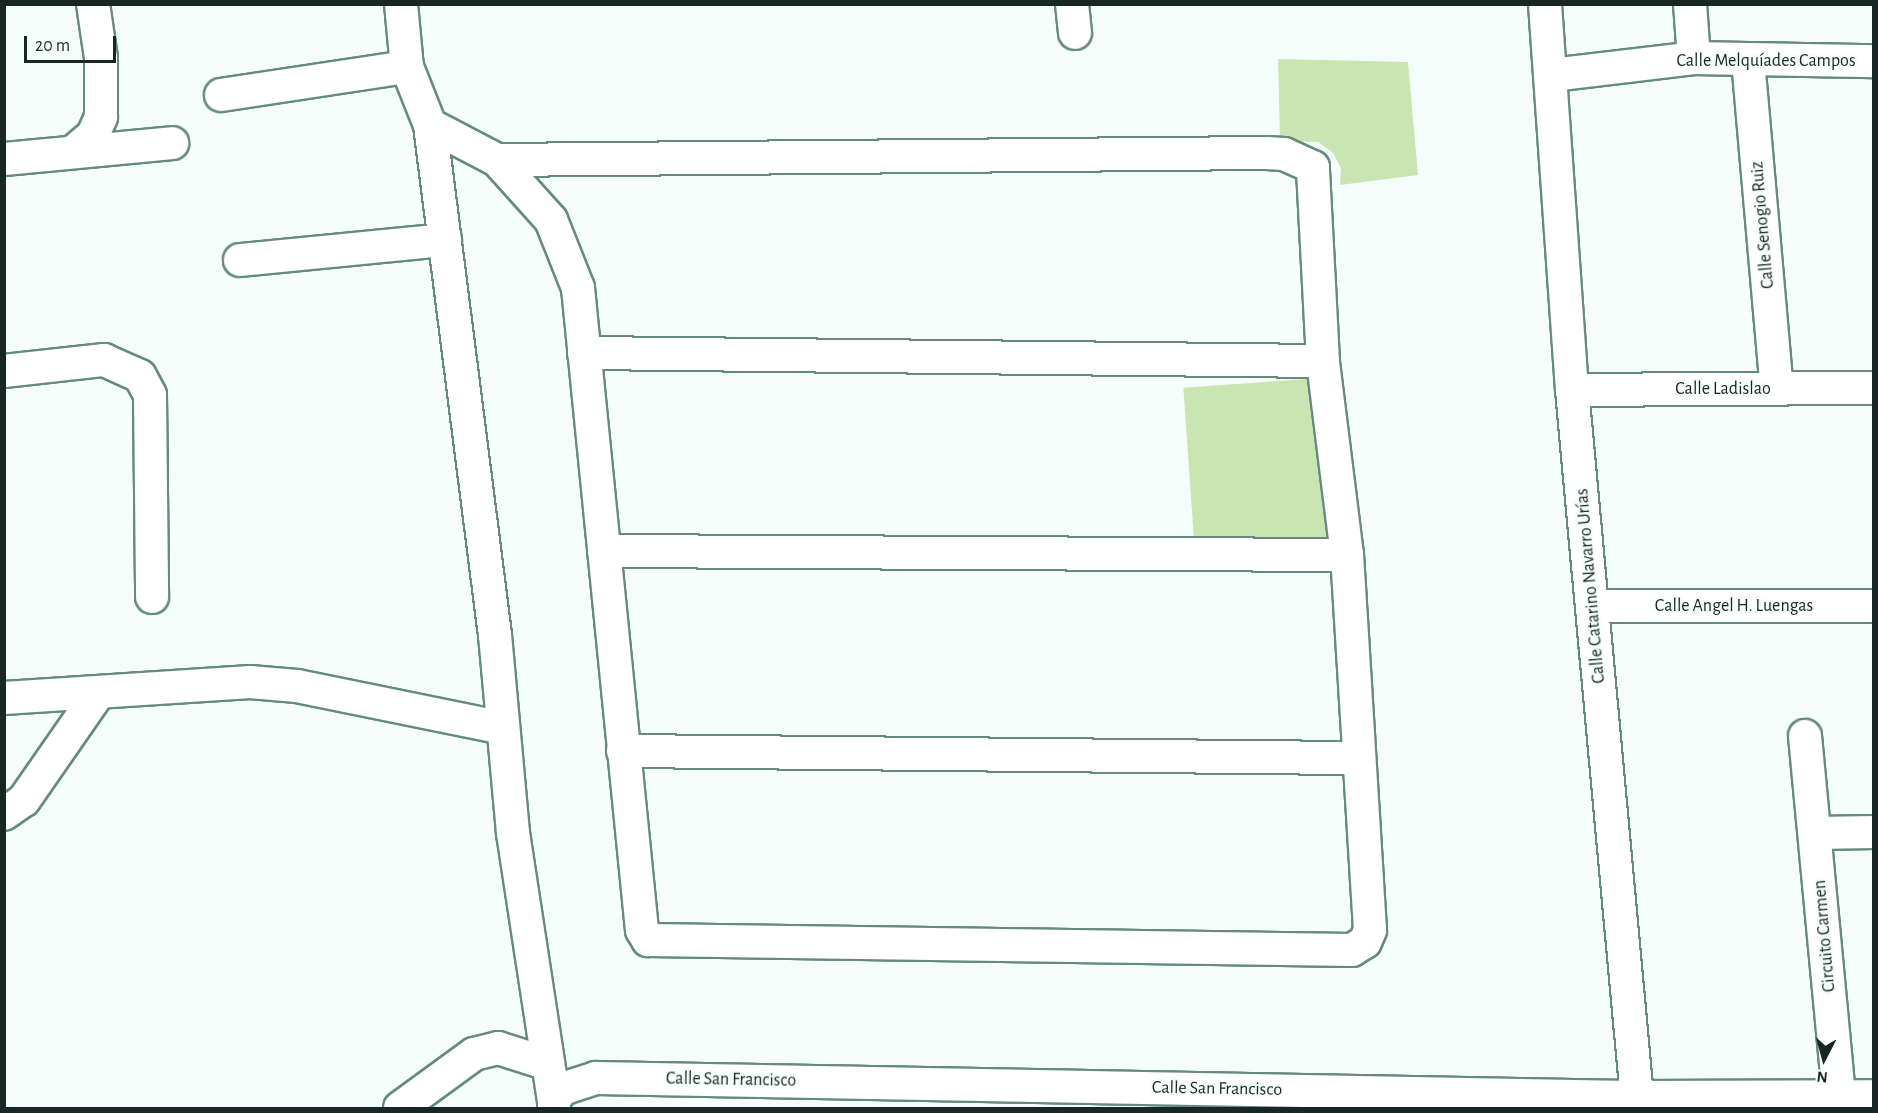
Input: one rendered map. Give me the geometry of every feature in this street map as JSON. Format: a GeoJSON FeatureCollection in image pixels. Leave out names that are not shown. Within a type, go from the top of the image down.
{"type":"FeatureCollection","features":[{"type":"Feature","properties":{"kind":"street"},"geometry":{"type":"LineString","coordinates":[[73,152],[93,135],[101,117],[100,58],[93,4]]}},
{"type":"Feature","properties":{"kind":"street"},"geometry":{"type":"LineString","coordinates":[[401,4],[407,67],[430,125],[503,728],[513,833],[555,1090]]}},
{"type":"Feature","properties":{"kind":"street","name":"Calle Catarino Navarro Urías"},"geometry":{"type":"LineString","coordinates":[[1545,4],[1552,75],[1572,390],[1594,606],[1637,1096]]}},
{"type":"Feature","properties":{"kind":"street"},"geometry":{"type":"LineString","coordinates":[[1690,4],[1694,58]]}},
{"type":"Feature","properties":{"kind":"street","name":"Calle Melquíades Campos"},"geometry":{"type":"LineString","coordinates":[[1552,75],[1694,58],[1874,62]]}},
{"type":"Feature","properties":{"kind":"street","name":"Calle Senogio Ruiz"},"geometry":{"type":"LineString","coordinates":[[1748,60],[1777,389]]}},
{"type":"Feature","properties":{"kind":"street"},"geometry":{"type":"LineString","coordinates":[[221,95],[407,67]]}},
{"type":"Feature","properties":{"kind":"street"},"geometry":{"type":"LineString","coordinates":[[430,125],[497,160],[551,220],[578,288],[642,930],[648,940],[660,944],[1316,950],[1352,950],[1365,942],[1370,930],[1356,758],[1347,555],[1323,361],[1313,167],[1284,154],[497,160]]}},
{"type":"Feature","properties":{"kind":"street"},"geometry":{"type":"LineString","coordinates":[[4,159],[172,143]]}},
{"type":"Feature","properties":{"kind":"street"},"geometry":{"type":"LineString","coordinates":[[240,261],[445,240]]}},
{"type":"Feature","properties":{"kind":"street"},"geometry":{"type":"LineString","coordinates":[[584,353],[1323,361]]}},
{"type":"Feature","properties":{"kind":"street"},"geometry":{"type":"LineString","coordinates":[[4,371],[104,360],[140,376],[150,395],[152,597]]}},
{"type":"Feature","properties":{"kind":"street","name":"Calle Ladislao"},"geometry":{"type":"LineString","coordinates":[[1572,390],[1874,388]]}},
{"type":"Feature","properties":{"kind":"street"},"geometry":{"type":"LineString","coordinates":[[604,550],[1347,555]]}},
{"type":"Feature","properties":{"kind":"street","name":"Calle Angel H. Luengas"},"geometry":{"type":"LineString","coordinates":[[1594,606],[1874,606]]}},
{"type":"Feature","properties":{"kind":"street"},"geometry":{"type":"LineString","coordinates":[[4,698],[250,682],[297,686],[503,728]]}},
{"type":"Feature","properties":{"kind":"street"},"geometry":{"type":"LineString","coordinates":[[4,814],[24,800],[99,692]]}},
{"type":"Feature","properties":{"kind":"street","name":"Circuito Carmen"},"geometry":{"type":"LineString","coordinates":[[1805,736],[1816,833],[1839,1096]]}},
{"type":"Feature","properties":{"kind":"street"},"geometry":{"type":"LineString","coordinates":[[623,751],[1356,758]]}},
{"type":"Feature","properties":{"kind":"street"},"geometry":{"type":"LineString","coordinates":[[1816,833],[1874,832]]}},
{"type":"Feature","properties":{"kind":"street"},"geometry":{"type":"LineString","coordinates":[[400,1108],[474,1054],[498,1048],[555,1090]]}},
{"type":"Feature","properties":{"kind":"street","name":"Calle San Francisco"},"geometry":{"type":"LineString","coordinates":[[555,1090],[596,1078],[1637,1096],[1874,1096]]}},
{"type":"Feature","properties":{"kind":"green space"},"geometry":{"type":"Polygon","coordinates":[[[1278,59],[1408,62],[1418,175],[1340,185],[1341,168],[1333,153],[1318,142],[1280,141],[1278,59]]]}},
{"type":"Feature","properties":{"kind":"green space"},"geometry":{"type":"Polygon","coordinates":[[[1321,378],[1332,541],[1195,550],[1183,388],[1321,378]]]}}]}
